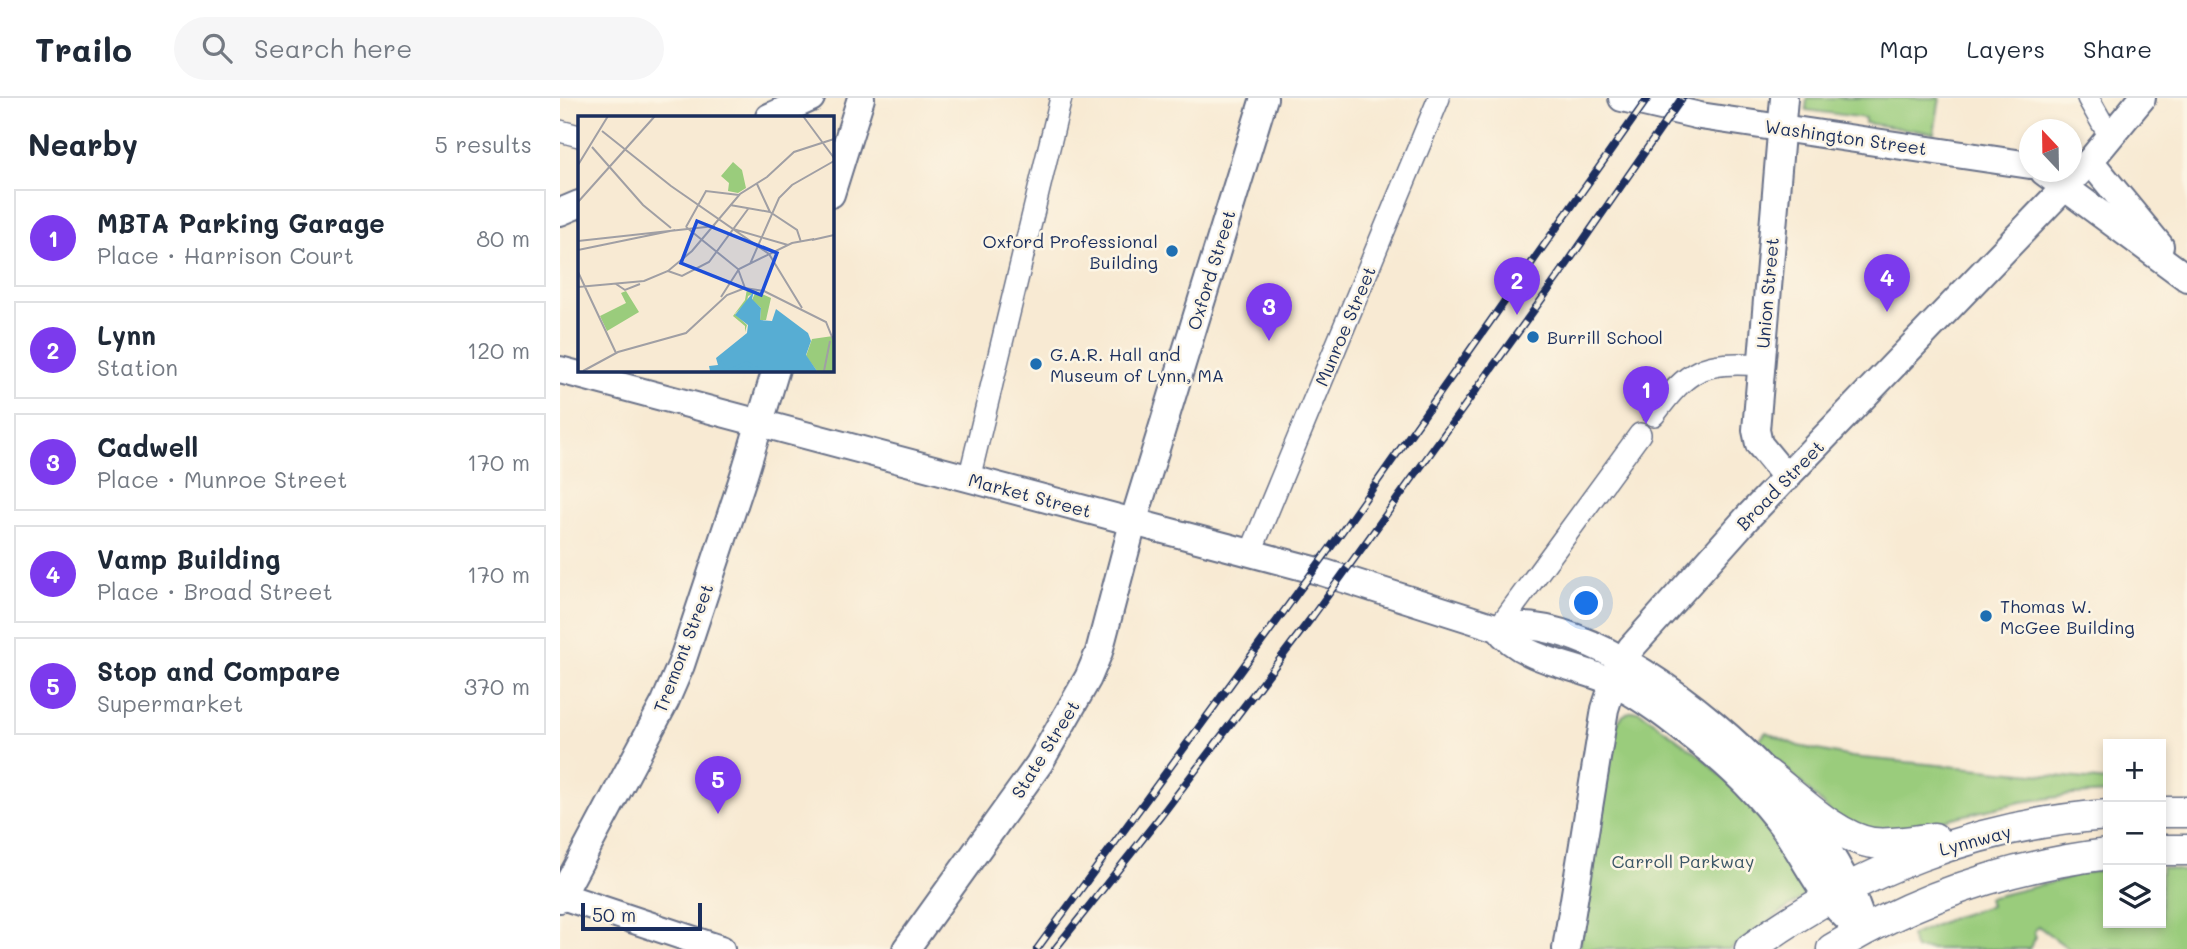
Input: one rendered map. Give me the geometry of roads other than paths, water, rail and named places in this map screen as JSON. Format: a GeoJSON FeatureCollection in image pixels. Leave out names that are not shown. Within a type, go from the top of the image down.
{"type":"FeatureCollection","features":[{"type":"Feature","properties":{"kind":"highway"},"geometry":{"type":"LineString","coordinates":[[1768,774],[1837,828],[1871,842],[1892,843],[2035,825]]}},
{"type":"Feature","properties":{"kind":"highway"},"geometry":{"type":"LineString","coordinates":[[2166,812],[2187,812]]}},
{"type":"Feature","properties":{"kind":"highway","name":"Lynnway"},"geometry":{"type":"LineString","coordinates":[[1750,949],[1832,881],[1974,838],[2035,825],[2103,816]]}},
{"type":"Feature","properties":{"kind":"highway"},"geometry":{"type":"LineString","coordinates":[[2166,850],[2187,850]]}},
{"type":"Feature","properties":{"kind":"highway"},"geometry":{"type":"LineString","coordinates":[[1832,949],[1913,906],[1971,883],[2029,867],[2103,855]]}},
{"type":"Feature","properties":{"kind":"main road"},"geometry":{"type":"LineString","coordinates":[[771,116],[811,98]]}},
{"type":"Feature","properties":{"kind":"main road"},"geometry":{"type":"LineString","coordinates":[[833,188],[861,98]]}},
{"type":"Feature","properties":{"kind":"main road","name":"Oxford Street"},"geometry":{"type":"LineString","coordinates":[[1133,523],[1264,98]]}},
{"type":"Feature","properties":{"kind":"main road","name":"Washington Street"},"geometry":{"type":"LineString","coordinates":[[1622,98],[1692,114],[2019,164]]}},
{"type":"Feature","properties":{"kind":"main road","name":"Union Street"},"geometry":{"type":"LineString","coordinates":[[1784,98],[1756,430],[1758,442],[1787,478]]}},
{"type":"Feature","properties":{"kind":"main road","name":"Broad Street"},"geometry":{"type":"LineString","coordinates":[[2082,165],[2090,161],[2142,98]]}},
{"type":"Feature","properties":{"kind":"main road"},"geometry":{"type":"LineString","coordinates":[[2090,161],[2184,270]]}},
{"type":"Feature","properties":{"kind":"main road","name":"Broad Street"},"geometry":{"type":"LineString","coordinates":[[1566,949],[1605,709],[1618,671],[1644,631],[1787,478],[2052,182]]}},
{"type":"Feature","properties":{"kind":"main road"},"geometry":{"type":"LineString","coordinates":[[2059,182],[2184,270]]}},
{"type":"Feature","properties":{"kind":"main road"},"geometry":{"type":"LineString","coordinates":[[560,212],[578,204]]}},
{"type":"Feature","properties":{"kind":"main road","name":"Market Street"},"geometry":{"type":"LineString","coordinates":[[560,370],[1336,576],[1498,628],[1538,626],[1595,646],[1618,671],[1655,695]]}},
{"type":"Feature","properties":{"kind":"main road","name":"Tremont Street"},"geometry":{"type":"LineString","coordinates":[[561,897],[674,681],[744,475],[775,371]]}},
{"type":"Feature","properties":{"kind":"main road","name":"State Street"},"geometry":{"type":"LineString","coordinates":[[906,949],[1039,764],[1088,678],[1107,626],[1133,523]]}},
{"type":"Feature","properties":{"kind":"main road"},"geometry":{"type":"LineString","coordinates":[[1655,695],[1724,734],[1768,774],[1798,810],[1832,881],[1864,930]]}},
{"type":"Feature","properties":{"kind":"main road"},"geometry":{"type":"LineString","coordinates":[[1655,695],[1746,784],[1832,881]]}},
{"type":"Feature","properties":{"kind":"main road"},"geometry":{"type":"LineString","coordinates":[[561,897],[720,949]]}},
{"type":"Feature","properties":{"kind":"street"},"geometry":{"type":"LineString","coordinates":[[969,479],[1061,98]]}},
{"type":"Feature","properties":{"kind":"street","name":"Munroe Street"},"geometry":{"type":"LineString","coordinates":[[1250,554],[1440,98]]}},
{"type":"Feature","properties":{"kind":"street"},"geometry":{"type":"LineString","coordinates":[[2088,98],[2110,137]]}},
{"type":"Feature","properties":{"kind":"street"},"geometry":{"type":"LineString","coordinates":[[560,131],[578,136]]}},
{"type":"Feature","properties":{"kind":"street"},"geometry":{"type":"LineString","coordinates":[[1654,415],[1682,381],[1705,367],[1734,363],[1761,366]]}},
{"type":"Feature","properties":{"kind":"street"},"geometry":{"type":"LineString","coordinates":[[1498,628],[1640,434]]}},
{"type":"Feature","properties":{"kind":"railway"},"geometry":{"type":"LineString","coordinates":[[1037,949],[1336,540],[1648,98]]}},
{"type":"Feature","properties":{"kind":"railway"},"geometry":{"type":"LineString","coordinates":[[1055,949],[1160,817],[1312,617],[1560,274],[1682,98]]}},
{"type":"Feature","properties":{"kind":"place","name":"Oxford Professional Building"},"geometry":{"type":"Point","coordinates":[1172,251]}},
{"type":"Feature","properties":{"kind":"place","name":"Vamp Building"},"geometry":{"type":"Point","coordinates":[1887,312]}},
{"type":"Feature","properties":{"kind":"place","name":"Lynn"},"geometry":{"type":"Point","coordinates":[1517,315]}},
{"type":"Feature","properties":{"kind":"place","name":"Burrill School"},"geometry":{"type":"Point","coordinates":[1533,337]}},
{"type":"Feature","properties":{"kind":"place","name":"Cadwell"},"geometry":{"type":"Point","coordinates":[1269,341]}},
{"type":"Feature","properties":{"kind":"place","name":"G.A.R. Hall and Museum of Lynn, MA"},"geometry":{"type":"Point","coordinates":[1036,364]}},
{"type":"Feature","properties":{"kind":"place","name":"MBTA Parking Garage"},"geometry":{"type":"Point","coordinates":[1646,424]}},
{"type":"Feature","properties":{"kind":"place","name":"Thomas W. McGee Building"},"geometry":{"type":"Point","coordinates":[1986,616]}},
{"type":"Feature","properties":{"kind":"place","name":"Stop and Compare"},"geometry":{"type":"Point","coordinates":[718,814]}},
{"type":"Feature","properties":{"kind":"park label","name":"Carroll Parkway"},"geometry":{"type":"Point","coordinates":[1683,861]}}]}
